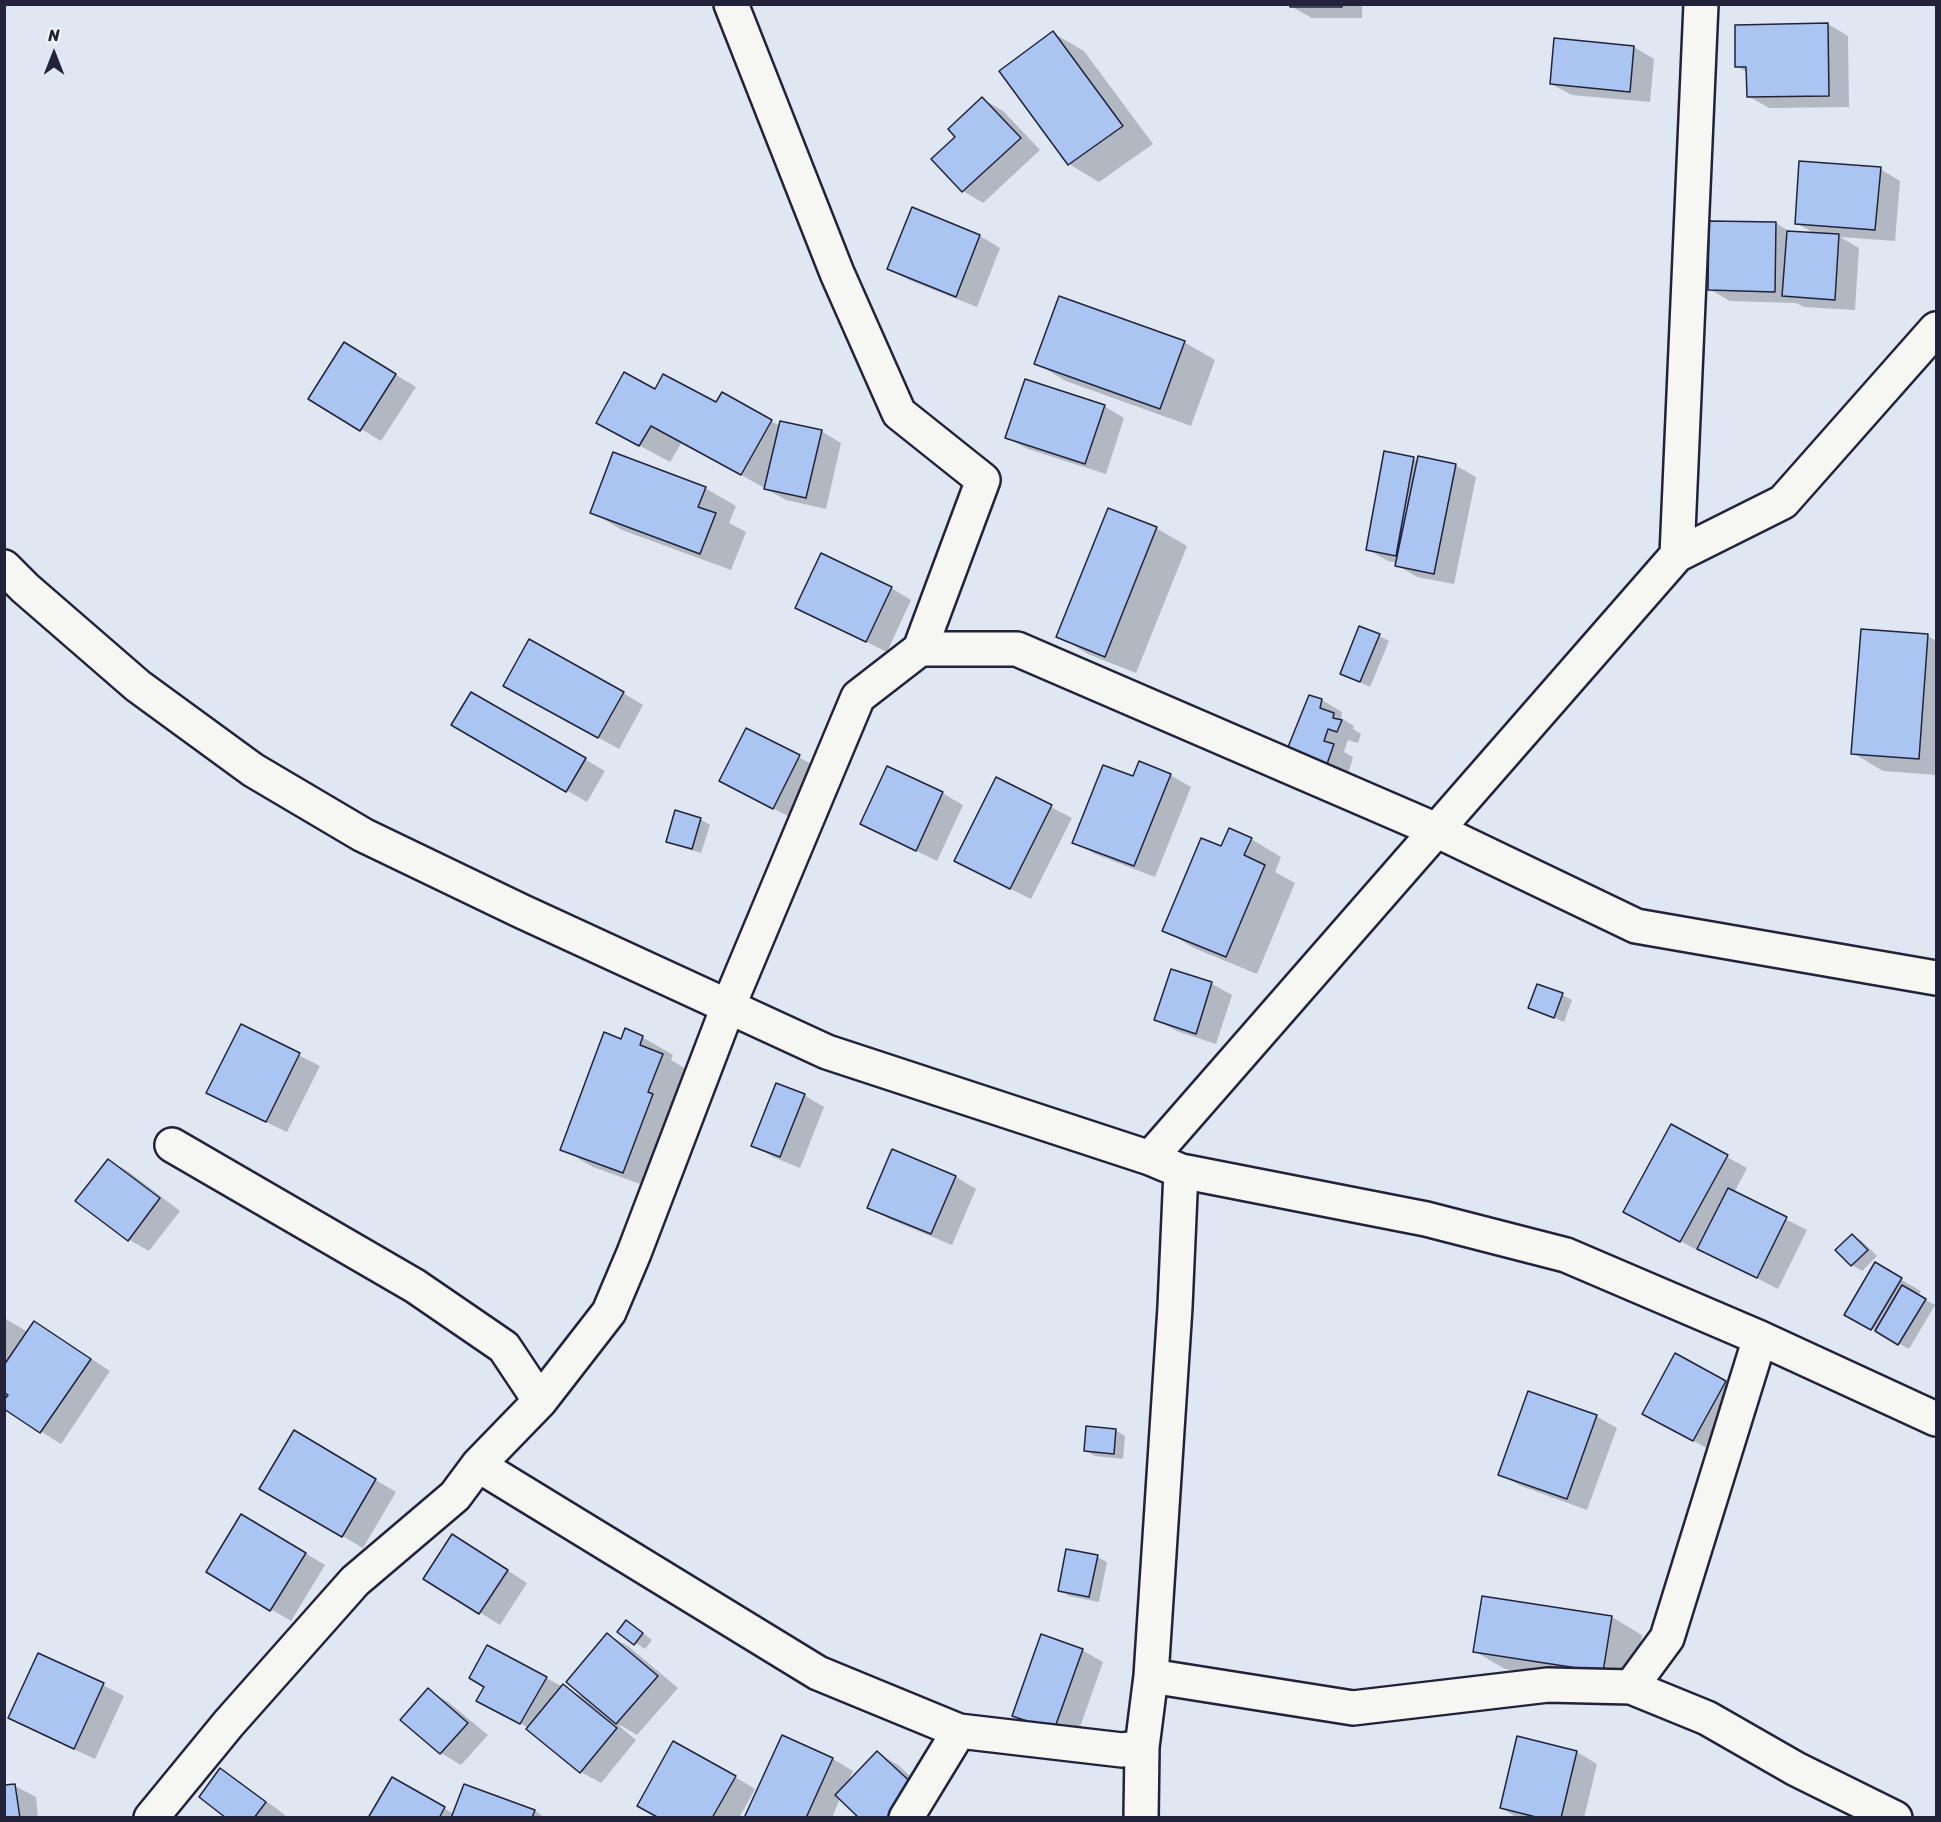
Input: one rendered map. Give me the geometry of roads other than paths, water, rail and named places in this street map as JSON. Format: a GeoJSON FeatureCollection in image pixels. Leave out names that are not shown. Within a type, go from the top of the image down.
{"type":"FeatureCollection","features":[{"type":"Feature","properties":{"kind":"street"},"geometry":{"type":"LineString","coordinates":[[150,1818],[229,1723],[355,1581],[455,1496],[478,1465],[540,1401],[609,1312],[634,1253],[728,1007],[858,697],[920,650],[983,480],[899,413],[837,273],[731,4]]}},
{"type":"Feature","properties":{"kind":"street"},"geometry":{"type":"LineString","coordinates":[[1677,555],[1701,4]]}},
{"type":"Feature","properties":{"kind":"street"},"geometry":{"type":"LineString","coordinates":[[1150,1158],[1677,555],[1783,502],[1936,329]]}},
{"type":"Feature","properties":{"kind":"street"},"geometry":{"type":"LineString","coordinates":[[4,567],[138,686],[253,770],[363,835],[521,911],[827,1052],[1150,1158],[1181,1171],[1426,1219],[1566,1255],[1760,1338],[1936,1419]]}},
{"type":"Feature","properties":{"kind":"street"},"geometry":{"type":"LineString","coordinates":[[920,650],[1017,650],[1436,830],[1636,926],[1936,978]]}},
{"type":"Feature","properties":{"kind":"street"},"geometry":{"type":"LineString","coordinates":[[172,1145],[415,1286],[504,1347],[540,1401]]}},
{"type":"Feature","properties":{"kind":"street"},"geometry":{"type":"LineString","coordinates":[[1141,1818],[1142,1747],[1151,1676],[1175,1307],[1181,1171]]}},
{"type":"Feature","properties":{"kind":"street"},"geometry":{"type":"LineString","coordinates":[[1631,1687],[1666,1638],[1760,1338]]}},
{"type":"Feature","properties":{"kind":"street"},"geometry":{"type":"LineString","coordinates":[[478,1465],[818,1673],[959,1731],[1122,1750],[1142,1747]]}},
{"type":"Feature","properties":{"kind":"street"},"geometry":{"type":"LineString","coordinates":[[1151,1676],[1353,1708],[1548,1685],[1631,1687],[1707,1718],[1797,1769],[1895,1818]]}},
{"type":"Feature","properties":{"kind":"street"},"geometry":{"type":"LineString","coordinates":[[906,1818],[959,1731]]}}]}
